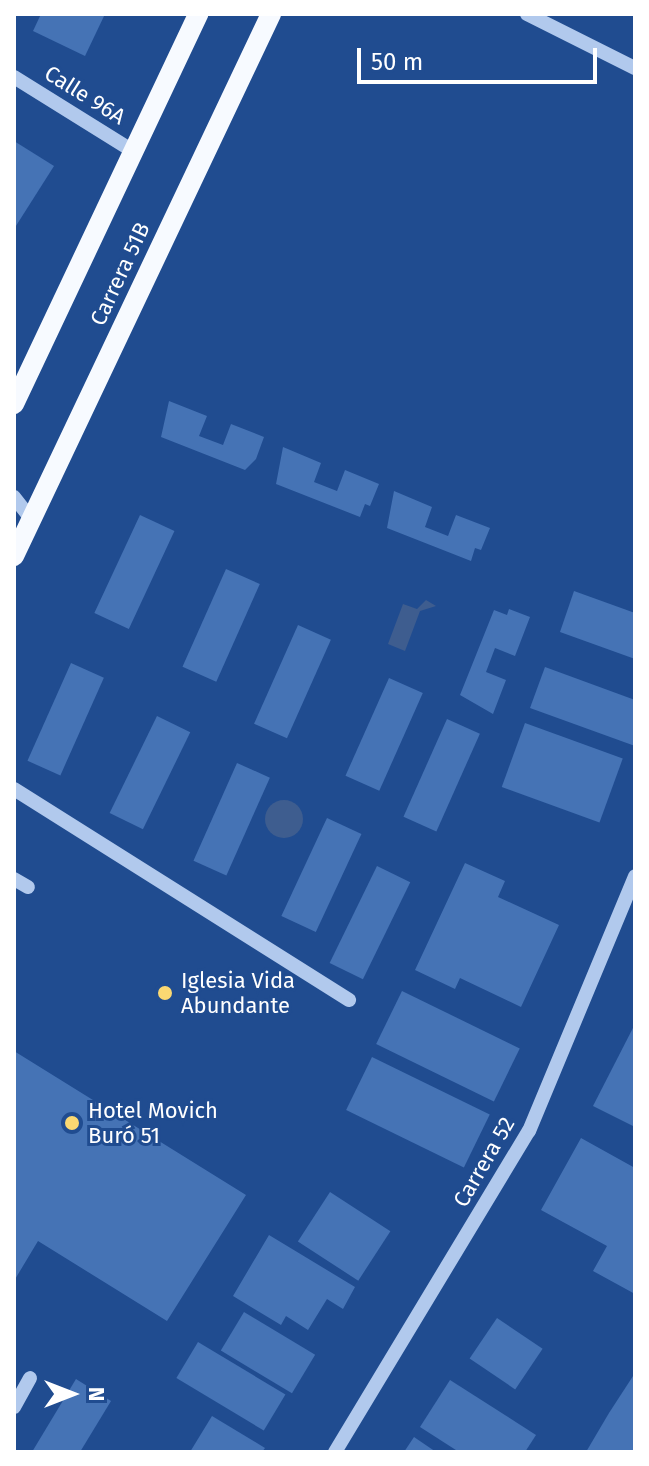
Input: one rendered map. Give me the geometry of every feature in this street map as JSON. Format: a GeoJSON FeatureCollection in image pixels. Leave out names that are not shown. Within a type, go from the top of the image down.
{"type":"FeatureCollection","features":[{"type":"Feature","properties":{"kind":"main road","name":"Carrera 51B"},"geometry":{"type":"LineString","coordinates":[[14,404],[198,14]]}},
{"type":"Feature","properties":{"kind":"main road","name":"Carrera 51B"},"geometry":{"type":"LineString","coordinates":[[14,556],[271,14]]}},
{"type":"Feature","properties":{"kind":"street"},"geometry":{"type":"LineString","coordinates":[[527,14],[635,68]]}},
{"type":"Feature","properties":{"kind":"street","name":"Calle 96A"},"geometry":{"type":"LineString","coordinates":[[14,77],[133,151]]}},
{"type":"Feature","properties":{"kind":"street"},"geometry":{"type":"LineString","coordinates":[[14,497],[31,519]]}},
{"type":"Feature","properties":{"kind":"street"},"geometry":{"type":"LineString","coordinates":[[14,789],[349,1000]]}},
{"type":"Feature","properties":{"kind":"street","name":"Carrera 52"},"geometry":{"type":"LineString","coordinates":[[335,1452],[529,1131],[635,876]]}},
{"type":"Feature","properties":{"kind":"street"},"geometry":{"type":"LineString","coordinates":[[14,879],[28,887]]}},
{"type":"Feature","properties":{"kind":"street"},"geometry":{"type":"LineString","coordinates":[[14,1407],[30,1378]]}},
{"type":"Feature","properties":{"kind":"water"},"geometry":{"type":"Polygon","coordinates":[[[426,600],[436,606],[420,611],[405,651],[388,644],[403,604],[417,609],[426,600]]]}},
{"type":"Feature","properties":{"kind":"water"},"geometry":{"type":"Polygon","coordinates":[[[284,800],[297,806],[303,819],[297,832],[284,838],[271,832],[265,819],[271,806],[284,800]]]}},
{"type":"Feature","properties":{"kind":"building"},"geometry":{"type":"Polygon","coordinates":[[[41,14],[105,14],[85,56],[33,31],[41,14]]]}},
{"type":"Feature","properties":{"kind":"building"},"geometry":{"type":"Polygon","coordinates":[[[14,141],[54,166],[14,229],[14,141]]]}},
{"type":"Feature","properties":{"kind":"building"},"geometry":{"type":"Polygon","coordinates":[[[169,401],[207,416],[199,436],[223,445],[231,424],[264,437],[256,459],[245,470],[161,437],[169,401]]]}},
{"type":"Feature","properties":{"kind":"building"},"geometry":{"type":"Polygon","coordinates":[[[283,447],[321,463],[314,482],[337,491],[345,470],[379,484],[370,506],[365,504],[360,517],[276,484],[283,447]]]}},
{"type":"Feature","properties":{"kind":"building"},"geometry":{"type":"Polygon","coordinates":[[[394,491],[432,507],[425,527],[448,536],[456,515],[490,528],[481,550],[475,548],[471,561],[387,528],[394,491]]]}},
{"type":"Feature","properties":{"kind":"building"},"geometry":{"type":"Polygon","coordinates":[[[140,515],[174,531],[129,629],[94,613],[140,515]]]}},
{"type":"Feature","properties":{"kind":"building"},"geometry":{"type":"Polygon","coordinates":[[[226,569],[260,584],[216,682],[182,667],[226,569]]]}},
{"type":"Feature","properties":{"kind":"building"},"geometry":{"type":"Polygon","coordinates":[[[574,591],[635,613],[635,659],[560,632],[574,591]]]}},
{"type":"Feature","properties":{"kind":"building"},"geometry":{"type":"Polygon","coordinates":[[[509,609],[530,617],[515,656],[495,648],[486,672],[506,680],[493,714],[460,695],[494,610],[507,615],[509,609]]]}},
{"type":"Feature","properties":{"kind":"building"},"geometry":{"type":"Polygon","coordinates":[[[298,625],[331,640],[287,738],[254,724],[298,625]]]}},
{"type":"Feature","properties":{"kind":"building"},"geometry":{"type":"Polygon","coordinates":[[[71,663],[104,678],[60,775],[27,761],[71,663]]]}},
{"type":"Feature","properties":{"kind":"building"},"geometry":{"type":"Polygon","coordinates":[[[545,667],[635,700],[635,746],[530,708],[545,667]]]}},
{"type":"Feature","properties":{"kind":"building"},"geometry":{"type":"Polygon","coordinates":[[[389,678],[423,693],[379,791],[345,776],[389,678]]]}},
{"type":"Feature","properties":{"kind":"building"},"geometry":{"type":"Polygon","coordinates":[[[157,716],[190,732],[143,829],[110,813],[157,716]]]}},
{"type":"Feature","properties":{"kind":"building"},"geometry":{"type":"Polygon","coordinates":[[[447,719],[480,734],[436,831],[403,817],[447,719]]]}},
{"type":"Feature","properties":{"kind":"building"},"geometry":{"type":"Polygon","coordinates":[[[525,723],[623,759],[599,822],[502,787],[525,723]]]}},
{"type":"Feature","properties":{"kind":"building"},"geometry":{"type":"Polygon","coordinates":[[[237,763],[270,778],[226,875],[193,861],[237,763]]]}},
{"type":"Feature","properties":{"kind":"building"},"geometry":{"type":"Polygon","coordinates":[[[327,818],[361,834],[316,932],[281,916],[327,818]]]}},
{"type":"Feature","properties":{"kind":"building"},"geometry":{"type":"Polygon","coordinates":[[[465,863],[505,881],[498,897],[559,925],[521,1007],[460,978],[455,989],[415,970],[465,863]]]}},
{"type":"Feature","properties":{"kind":"building"},"geometry":{"type":"Polygon","coordinates":[[[377,866],[410,882],[363,979],[330,963],[377,866]]]}},
{"type":"Feature","properties":{"kind":"building"},"geometry":{"type":"Polygon","coordinates":[[[402,991],[520,1048],[494,1101],[376,1044],[402,991]]]}},
{"type":"Feature","properties":{"kind":"building"},"geometry":{"type":"Polygon","coordinates":[[[635,1024],[635,1127],[593,1106],[635,1024]]]}},
{"type":"Feature","properties":{"kind":"building","name":"Hotel Movich Buró 51"},"geometry":{"type":"Polygon","coordinates":[[[14,1051],[246,1195],[167,1321],[38,1241],[14,1281],[14,1051]]]}},
{"type":"Feature","properties":{"kind":"building"},"geometry":{"type":"Polygon","coordinates":[[[372,1057],[490,1114],[464,1167],[346,1110],[372,1057]]]}},
{"type":"Feature","properties":{"kind":"building"},"geometry":{"type":"Polygon","coordinates":[[[581,1138],[635,1168],[635,1294],[593,1271],[607,1246],[541,1210],[581,1138]]]}},
{"type":"Feature","properties":{"kind":"building"},"geometry":{"type":"Polygon","coordinates":[[[330,1192],[390,1231],[358,1281],[298,1241],[330,1192]]]}},
{"type":"Feature","properties":{"kind":"building"},"geometry":{"type":"Polygon","coordinates":[[[269,1235],[355,1287],[343,1309],[327,1299],[308,1330],[286,1316],[281,1325],[233,1296],[269,1235]]]}},
{"type":"Feature","properties":{"kind":"building"},"geometry":{"type":"Polygon","coordinates":[[[244,1312],[315,1355],[292,1393],[221,1351],[244,1312]]]}},
{"type":"Feature","properties":{"kind":"building"},"geometry":{"type":"Polygon","coordinates":[[[497,1318],[543,1349],[515,1389],[470,1359],[497,1318]]]}},
{"type":"Feature","properties":{"kind":"building"},"geometry":{"type":"Polygon","coordinates":[[[198,1342],[285,1395],[264,1431],[176,1378],[198,1342]]]}},
{"type":"Feature","properties":{"kind":"building"},"geometry":{"type":"Polygon","coordinates":[[[635,1373],[635,1452],[586,1452],[609,1413],[635,1373]]]}},
{"type":"Feature","properties":{"kind":"building"},"geometry":{"type":"Polygon","coordinates":[[[76,1379],[111,1401],[80,1452],[32,1452],[76,1379]]]}},
{"type":"Feature","properties":{"kind":"building"},"geometry":{"type":"Polygon","coordinates":[[[450,1380],[536,1435],[525,1452],[459,1452],[420,1427],[450,1380]]]}},
{"type":"Feature","properties":{"kind":"building"},"geometry":{"type":"Polygon","coordinates":[[[212,1416],[265,1448],[262,1452],[190,1452],[212,1416]]]}},
{"type":"Feature","properties":{"kind":"building"},"geometry":{"type":"Polygon","coordinates":[[[414,1437],[436,1452],[404,1452],[414,1437]]]}},
{"type":"Feature","properties":{"kind":"place","name":"Iglesia Vida Abundante"},"geometry":{"type":"Point","coordinates":[165,993]}},
{"type":"Feature","properties":{"kind":"place","name":"Hotel Movich Buró 51"},"geometry":{"type":"Point","coordinates":[72,1123]}}]}
